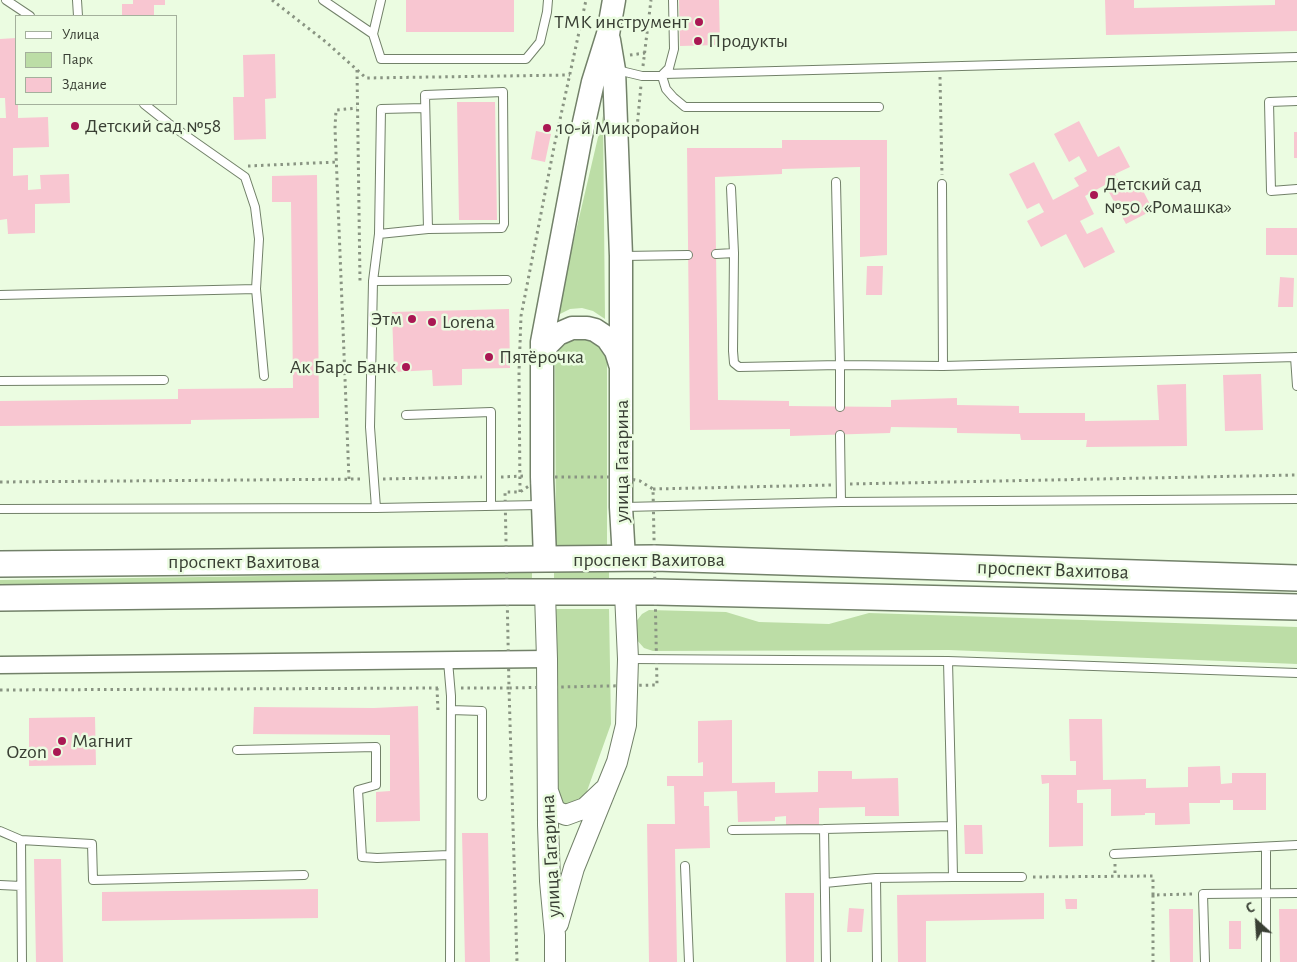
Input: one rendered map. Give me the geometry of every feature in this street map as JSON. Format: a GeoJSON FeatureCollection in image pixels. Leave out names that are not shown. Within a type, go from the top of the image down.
{"type":"FeatureCollection","features":[{"type":"Feature","properties":{"kind":"main road","name":"улица Гагарина"},"geometry":{"type":"LineString","coordinates":[[545,593],[543,505],[535,476],[542,342],[581,136],[593,82],[608,34],[614,0]]}},
{"type":"Feature","properties":{"kind":"main road","name":"улица Гагарина"},"geometry":{"type":"LineString","coordinates":[[608,34],[614,70],[621,256],[621,507],[625,593]]}},
{"type":"Feature","properties":{"kind":"main road"},"geometry":{"type":"LineString","coordinates":[[542,370],[545,351],[552,339],[565,330],[580,327],[595,330],[607,338],[616,351],[622,368]]}},
{"type":"Feature","properties":{"kind":"main road","name":"проспект Вахитова"},"geometry":{"type":"LineString","coordinates":[[0,564],[655,558],[1297,578]]}},
{"type":"Feature","properties":{"kind":"main road","name":"проспект Вахитова"},"geometry":{"type":"LineString","coordinates":[[0,598],[656,592],[1297,607]]}},
{"type":"Feature","properties":{"kind":"street","name":"улица Гагарина"},"geometry":{"type":"LineString","coordinates":[[545,593],[547,789],[555,962]]}},
{"type":"Feature","properties":{"kind":"street","name":"улица Гагарина"},"geometry":{"type":"LineString","coordinates":[[555,935],[574,868],[618,762],[626,725],[628,659],[625,593]]}},
{"type":"Feature","properties":{"kind":"street"},"geometry":{"type":"LineString","coordinates":[[0,665],[547,660]]}},
{"type":"Feature","properties":{"kind":"street"},"geometry":{"type":"LineString","coordinates":[[547,789],[554,808],[566,815],[585,808],[609,785]]}},
{"type":"Feature","properties":{"kind":"lane"},"geometry":{"type":"LineString","coordinates":[[6,0],[28,15]]}},
{"type":"Feature","properties":{"kind":"lane"},"geometry":{"type":"LineString","coordinates":[[77,0],[78,15]]}},
{"type":"Feature","properties":{"kind":"lane"},"geometry":{"type":"LineString","coordinates":[[323,0],[372,34]]}},
{"type":"Feature","properties":{"kind":"lane"},"geometry":{"type":"LineString","coordinates":[[381,0],[372,34],[381,59],[526,60],[540,42],[548,0]]}},
{"type":"Feature","properties":{"kind":"lane"},"geometry":{"type":"LineString","coordinates":[[663,75],[669,68],[674,49],[673,0]]}},
{"type":"Feature","properties":{"kind":"lane"},"geometry":{"type":"LineString","coordinates":[[614,70],[642,76],[1297,57]]}},
{"type":"Feature","properties":{"kind":"lane"},"geometry":{"type":"LineString","coordinates":[[663,75],[666,89],[685,108],[879,107]]}},
{"type":"Feature","properties":{"kind":"lane"},"geometry":{"type":"LineString","coordinates":[[379,234],[428,229],[502,228],[504,224],[503,92],[425,94],[428,229]]}},
{"type":"Feature","properties":{"kind":"lane"},"geometry":{"type":"LineString","coordinates":[[1297,101],[1269,102],[1271,191],[1297,189]]}},
{"type":"Feature","properties":{"kind":"lane"},"geometry":{"type":"LineString","coordinates":[[145,105],[245,177],[255,206],[259,238],[256,289],[264,376]]}},
{"type":"Feature","properties":{"kind":"lane"},"geometry":{"type":"LineString","coordinates":[[376,508],[370,427],[372,281],[379,234],[380,109],[425,108]]}},
{"type":"Feature","properties":{"kind":"lane"},"geometry":{"type":"LineString","coordinates":[[836,182],[840,407]]}},
{"type":"Feature","properties":{"kind":"lane"},"geometry":{"type":"LineString","coordinates":[[942,184],[943,366]]}},
{"type":"Feature","properties":{"kind":"lane"},"geometry":{"type":"LineString","coordinates":[[731,188],[734,254],[733,351],[734,363],[739,367],[840,365],[943,366],[1296,357],[1297,386]]}},
{"type":"Feature","properties":{"kind":"lane"},"geometry":{"type":"LineString","coordinates":[[716,254],[734,254]]}},
{"type":"Feature","properties":{"kind":"lane"},"geometry":{"type":"LineString","coordinates":[[621,256],[688,255]]}},
{"type":"Feature","properties":{"kind":"lane"},"geometry":{"type":"LineString","coordinates":[[372,281],[507,280]]}},
{"type":"Feature","properties":{"kind":"lane"},"geometry":{"type":"LineString","coordinates":[[0,295],[256,289]]}},
{"type":"Feature","properties":{"kind":"lane"},"geometry":{"type":"LineString","coordinates":[[0,381],[164,380]]}},
{"type":"Feature","properties":{"kind":"lane"},"geometry":{"type":"LineString","coordinates":[[406,415],[491,412],[491,505]]}},
{"type":"Feature","properties":{"kind":"lane"},"geometry":{"type":"LineString","coordinates":[[840,435],[841,502]]}},
{"type":"Feature","properties":{"kind":"lane"},"geometry":{"type":"LineString","coordinates":[[621,507],[841,502],[1297,499]]}},
{"type":"Feature","properties":{"kind":"lane"},"geometry":{"type":"LineString","coordinates":[[0,509],[376,508],[543,505]]}},
{"type":"Feature","properties":{"kind":"lane"},"geometry":{"type":"LineString","coordinates":[[628,659],[948,662],[1297,673]]}},
{"type":"Feature","properties":{"kind":"lane"},"geometry":{"type":"LineString","coordinates":[[448,661],[451,710],[450,962]]}},
{"type":"Feature","properties":{"kind":"lane"},"geometry":{"type":"LineString","coordinates":[[948,662],[952,877]]}},
{"type":"Feature","properties":{"kind":"lane"},"geometry":{"type":"LineString","coordinates":[[451,710],[482,711],[482,796]]}},
{"type":"Feature","properties":{"kind":"lane"},"geometry":{"type":"LineString","coordinates":[[237,750],[376,747],[376,786],[358,790],[362,857],[449,856]]}},
{"type":"Feature","properties":{"kind":"lane"},"geometry":{"type":"LineString","coordinates":[[732,830],[952,826]]}},
{"type":"Feature","properties":{"kind":"lane"},"geometry":{"type":"LineString","coordinates":[[824,829],[826,962]]}},
{"type":"Feature","properties":{"kind":"lane"},"geometry":{"type":"LineString","coordinates":[[0,832],[21,840],[92,844],[92,880],[304,875]]}},
{"type":"Feature","properties":{"kind":"lane"},"geometry":{"type":"LineString","coordinates":[[21,840],[22,962]]}},
{"type":"Feature","properties":{"kind":"lane"},"geometry":{"type":"LineString","coordinates":[[1114,854],[1297,845]]}},
{"type":"Feature","properties":{"kind":"lane"},"geometry":{"type":"LineString","coordinates":[[1266,847],[1266,962]]}},
{"type":"Feature","properties":{"kind":"lane"},"geometry":{"type":"LineString","coordinates":[[685,866],[689,962]]}},
{"type":"Feature","properties":{"kind":"lane"},"geometry":{"type":"LineString","coordinates":[[825,883],[876,878],[1022,877]]}},
{"type":"Feature","properties":{"kind":"lane"},"geometry":{"type":"LineString","coordinates":[[876,878],[877,962]]}},
{"type":"Feature","properties":{"kind":"lane"},"geometry":{"type":"LineString","coordinates":[[0,885],[21,886]]}},
{"type":"Feature","properties":{"kind":"lane"},"geometry":{"type":"LineString","coordinates":[[1205,962],[1204,894],[1297,892]]}},
{"type":"Feature","properties":{"kind":"path"},"geometry":{"type":"LineString","coordinates":[[940,66],[942,184]]}},
{"type":"Feature","properties":{"kind":"path"},"geometry":{"type":"LineString","coordinates":[[357,70],[360,284]]}},
{"type":"Feature","properties":{"kind":"path"},"geometry":{"type":"LineString","coordinates":[[349,479],[335,128],[336,110],[357,108]]}},
{"type":"Feature","properties":{"kind":"path"},"geometry":{"type":"LineString","coordinates":[[230,166],[337,162]]}},
{"type":"Feature","properties":{"kind":"path"},"geometry":{"type":"LineString","coordinates":[[653,489],[1297,474]]}},
{"type":"Feature","properties":{"kind":"path"},"geometry":{"type":"LineString","coordinates":[[0,482],[535,476]]}},
{"type":"Feature","properties":{"kind":"path"},"geometry":{"type":"LineString","coordinates":[[0,690],[509,688],[517,962]]}},
{"type":"Feature","properties":{"kind":"path"},"geometry":{"type":"LineString","coordinates":[[1022,877],[1153,876],[1153,962]]}},
{"type":"Feature","properties":{"kind":"path"},"geometry":{"type":"LineString","coordinates":[[1153,895],[1204,894]]}},
{"type":"Feature","properties":{"kind":"green space"},"geometry":{"type":"Polygon","coordinates":[[[603,116],[605,319],[593,311],[582,308],[570,309],[556,316],[603,116]]]}},
{"type":"Feature","properties":{"kind":"green space"},"geometry":{"type":"Polygon","coordinates":[[[580,339],[591,340],[607,353],[607,547],[556,548],[555,353],[568,342],[580,339]]]}},
{"type":"Feature","properties":{"kind":"green space"},"geometry":{"type":"Polygon","coordinates":[[[554,571],[609,571],[609,582],[554,582],[554,571]]]}},
{"type":"Feature","properties":{"kind":"green space"},"geometry":{"type":"Polygon","coordinates":[[[532,572],[532,582],[0,590],[0,580],[532,572]]]}},
{"type":"Feature","properties":{"kind":"green space"},"geometry":{"type":"Polygon","coordinates":[[[555,609],[609,609],[611,724],[582,805],[562,805],[557,796],[555,609]]]}},
{"type":"Feature","properties":{"kind":"green space"},"geometry":{"type":"Polygon","coordinates":[[[649,610],[726,612],[759,622],[829,624],[869,613],[1297,627],[1297,664],[949,650],[653,651],[644,648],[636,639],[635,623],[642,614],[649,610]]]}},
{"type":"Feature","properties":{"kind":"building"},"geometry":{"type":"Polygon","coordinates":[[[133,0],[165,0],[165,5],[154,5],[154,15],[122,15],[122,4],[133,4],[133,0]]]}},
{"type":"Feature","properties":{"kind":"building"},"geometry":{"type":"Polygon","coordinates":[[[406,0],[514,0],[514,32],[406,32],[406,0]]]}},
{"type":"Feature","properties":{"kind":"building","name":"ТМК инструмент"},"geometry":{"type":"Polygon","coordinates":[[[679,0],[719,0],[720,45],[680,46],[679,0]]]}},
{"type":"Feature","properties":{"kind":"building"},"geometry":{"type":"Polygon","coordinates":[[[1105,0],[1134,0],[1134,8],[1275,5],[1275,0],[1297,0],[1297,31],[1106,35],[1105,0]]]}},
{"type":"Feature","properties":{"kind":"building"},"geometry":{"type":"Polygon","coordinates":[[[15,38],[15,105],[18,105],[18,118],[48,117],[49,147],[13,148],[13,176],[28,175],[28,190],[41,189],[40,175],[69,174],[70,203],[35,204],[35,233],[8,234],[7,219],[0,220],[0,118],[6,118],[5,98],[0,98],[0,39],[15,38]]]}},
{"type":"Feature","properties":{"kind":"building"},"geometry":{"type":"Polygon","coordinates":[[[275,54],[276,98],[265,99],[266,139],[234,140],[233,97],[244,97],[243,55],[275,54]]]}},
{"type":"Feature","properties":{"kind":"building"},"geometry":{"type":"Polygon","coordinates":[[[457,102],[495,102],[497,220],[459,220],[457,102]]]}},
{"type":"Feature","properties":{"kind":"building"},"geometry":{"type":"Polygon","coordinates":[[[1079,121],[1098,157],[1119,146],[1130,167],[1115,174],[1125,193],[1140,185],[1153,210],[1126,224],[1105,185],[1085,196],[1094,214],[1080,221],[1087,234],[1102,227],[1115,252],[1084,268],[1066,234],[1041,247],[1027,221],[1044,212],[1039,203],[1027,209],[1009,174],[1034,162],[1053,200],[1079,186],[1074,178],[1087,171],[1079,156],[1069,162],[1054,134],[1079,121]]]}},
{"type":"Feature","properties":{"kind":"building"},"geometry":{"type":"Polygon","coordinates":[[[536,131],[551,134],[545,162],[531,159],[536,131]]]}},
{"type":"Feature","properties":{"kind":"building"},"geometry":{"type":"Polygon","coordinates":[[[1294,132],[1297,132],[1297,158],[1294,158],[1294,132]]]}},
{"type":"Feature","properties":{"kind":"building"},"geometry":{"type":"Polygon","coordinates":[[[782,140],[887,140],[887,255],[860,257],[860,167],[782,169],[782,174],[715,177],[718,400],[789,401],[789,406],[891,407],[891,400],[957,398],[957,405],[1019,406],[1019,413],[1085,413],[1085,421],[1159,420],[1157,385],[1186,384],[1187,446],[1086,447],[1087,440],[1021,440],[1020,434],[957,433],[957,428],[891,427],[890,433],[790,436],[790,429],[690,430],[687,148],[782,148],[782,140]]]}},
{"type":"Feature","properties":{"kind":"building"},"geometry":{"type":"Polygon","coordinates":[[[317,175],[319,418],[191,420],[191,424],[0,426],[0,401],[178,399],[178,389],[293,388],[291,202],[272,202],[272,176],[317,175]]]}},
{"type":"Feature","properties":{"kind":"building"},"geometry":{"type":"Polygon","coordinates":[[[1266,228],[1297,228],[1297,255],[1266,255],[1266,228]]]}},
{"type":"Feature","properties":{"kind":"building"},"geometry":{"type":"Polygon","coordinates":[[[867,266],[883,266],[882,295],[866,295],[867,266]]]}},
{"type":"Feature","properties":{"kind":"building"},"geometry":{"type":"Polygon","coordinates":[[[1280,277],[1294,278],[1293,307],[1278,307],[1280,277]]]}},
{"type":"Feature","properties":{"kind":"building"},"geometry":{"type":"Polygon","coordinates":[[[509,309],[510,368],[462,369],[462,385],[433,386],[432,370],[394,372],[392,312],[509,309]]]}},
{"type":"Feature","properties":{"kind":"building"},"geometry":{"type":"Polygon","coordinates":[[[1261,374],[1263,430],[1225,431],[1223,375],[1261,374]]]}},
{"type":"Feature","properties":{"kind":"building"},"geometry":{"type":"Polygon","coordinates":[[[418,706],[420,821],[376,822],[376,792],[390,791],[390,735],[253,734],[254,707],[374,708],[418,706]]]}},
{"type":"Feature","properties":{"kind":"building","name":"Магнит"},"geometry":{"type":"Polygon","coordinates":[[[95,717],[96,765],[29,766],[29,718],[95,717]]]}},
{"type":"Feature","properties":{"kind":"building"},"geometry":{"type":"Polygon","coordinates":[[[1069,719],[1102,719],[1103,780],[1146,779],[1146,788],[1188,787],[1188,767],[1220,766],[1221,784],[1232,783],[1232,773],[1266,773],[1266,810],[1233,810],[1233,800],[1220,800],[1220,803],[1189,803],[1190,824],[1155,825],[1155,813],[1111,816],[1111,789],[1077,790],[1077,803],[1083,803],[1083,846],[1049,847],[1049,783],[1042,784],[1041,775],[1076,775],[1076,761],[1070,761],[1069,719]]]}},
{"type":"Feature","properties":{"kind":"building"},"geometry":{"type":"Polygon","coordinates":[[[732,720],[732,783],[775,782],[775,793],[818,792],[818,771],[852,771],[852,779],[898,778],[899,816],[865,816],[865,807],[819,808],[819,826],[786,827],[786,816],[775,817],[775,821],[738,822],[737,791],[704,792],[704,806],[709,806],[710,848],[675,849],[677,962],[649,962],[647,824],[675,824],[674,786],[667,786],[667,776],[703,776],[703,762],[698,763],[698,721],[732,720]]]}},
{"type":"Feature","properties":{"kind":"building"},"geometry":{"type":"Polygon","coordinates":[[[964,825],[982,825],[983,854],[965,854],[964,825]]]}},
{"type":"Feature","properties":{"kind":"building"},"geometry":{"type":"Polygon","coordinates":[[[462,833],[488,833],[490,962],[465,962],[462,833]]]}},
{"type":"Feature","properties":{"kind":"building"},"geometry":{"type":"Polygon","coordinates":[[[34,859],[61,859],[63,962],[36,962],[34,859]]]}},
{"type":"Feature","properties":{"kind":"building"},"geometry":{"type":"Polygon","coordinates":[[[318,889],[318,918],[102,921],[102,892],[318,889]]]}},
{"type":"Feature","properties":{"kind":"building"},"geometry":{"type":"Polygon","coordinates":[[[785,893],[814,893],[814,962],[786,962],[785,893]]]}},
{"type":"Feature","properties":{"kind":"building"},"geometry":{"type":"Polygon","coordinates":[[[1044,893],[1044,919],[926,921],[926,962],[898,962],[897,895],[1044,893]]]}},
{"type":"Feature","properties":{"kind":"building"},"geometry":{"type":"Polygon","coordinates":[[[1065,899],[1077,899],[1077,909],[1066,909],[1065,899]]]}},
{"type":"Feature","properties":{"kind":"building"},"geometry":{"type":"Polygon","coordinates":[[[849,908],[864,909],[862,932],[847,932],[849,908]]]}},
{"type":"Feature","properties":{"kind":"building"},"geometry":{"type":"Polygon","coordinates":[[[1169,909],[1193,909],[1193,962],[1170,962],[1169,909]]]}},
{"type":"Feature","properties":{"kind":"building"},"geometry":{"type":"Polygon","coordinates":[[[1279,909],[1297,909],[1297,962],[1280,962],[1279,909]]]}},
{"type":"Feature","properties":{"kind":"building"},"geometry":{"type":"Polygon","coordinates":[[[1229,921],[1241,921],[1241,949],[1229,949],[1229,921]]]}},
{"type":"Feature","properties":{"kind":"place","name":"ТМК инструмент"},"geometry":{"type":"Point","coordinates":[699,22]}},
{"type":"Feature","properties":{"kind":"place","name":"Продукты"},"geometry":{"type":"Point","coordinates":[698,41]}},
{"type":"Feature","properties":{"kind":"place","name":"Детский сад №58"},"geometry":{"type":"Point","coordinates":[75,126]}},
{"type":"Feature","properties":{"kind":"place","name":"10-й Микрорайон"},"geometry":{"type":"Point","coordinates":[547,128]}},
{"type":"Feature","properties":{"kind":"place","name":"Детский сад №50 «Ромашка»"},"geometry":{"type":"Point","coordinates":[1094,195]}},
{"type":"Feature","properties":{"kind":"place","name":"Этм"},"geometry":{"type":"Point","coordinates":[412,319]}},
{"type":"Feature","properties":{"kind":"place","name":"Lorena"},"geometry":{"type":"Point","coordinates":[432,322]}},
{"type":"Feature","properties":{"kind":"place","name":"Пятёрочка"},"geometry":{"type":"Point","coordinates":[489,357]}},
{"type":"Feature","properties":{"kind":"place","name":"Ак Барс Банк"},"geometry":{"type":"Point","coordinates":[406,367]}},
{"type":"Feature","properties":{"kind":"place","name":"Магнит"},"geometry":{"type":"Point","coordinates":[62,741]}},
{"type":"Feature","properties":{"kind":"place","name":"Ozon"},"geometry":{"type":"Point","coordinates":[57,752]}}]}
